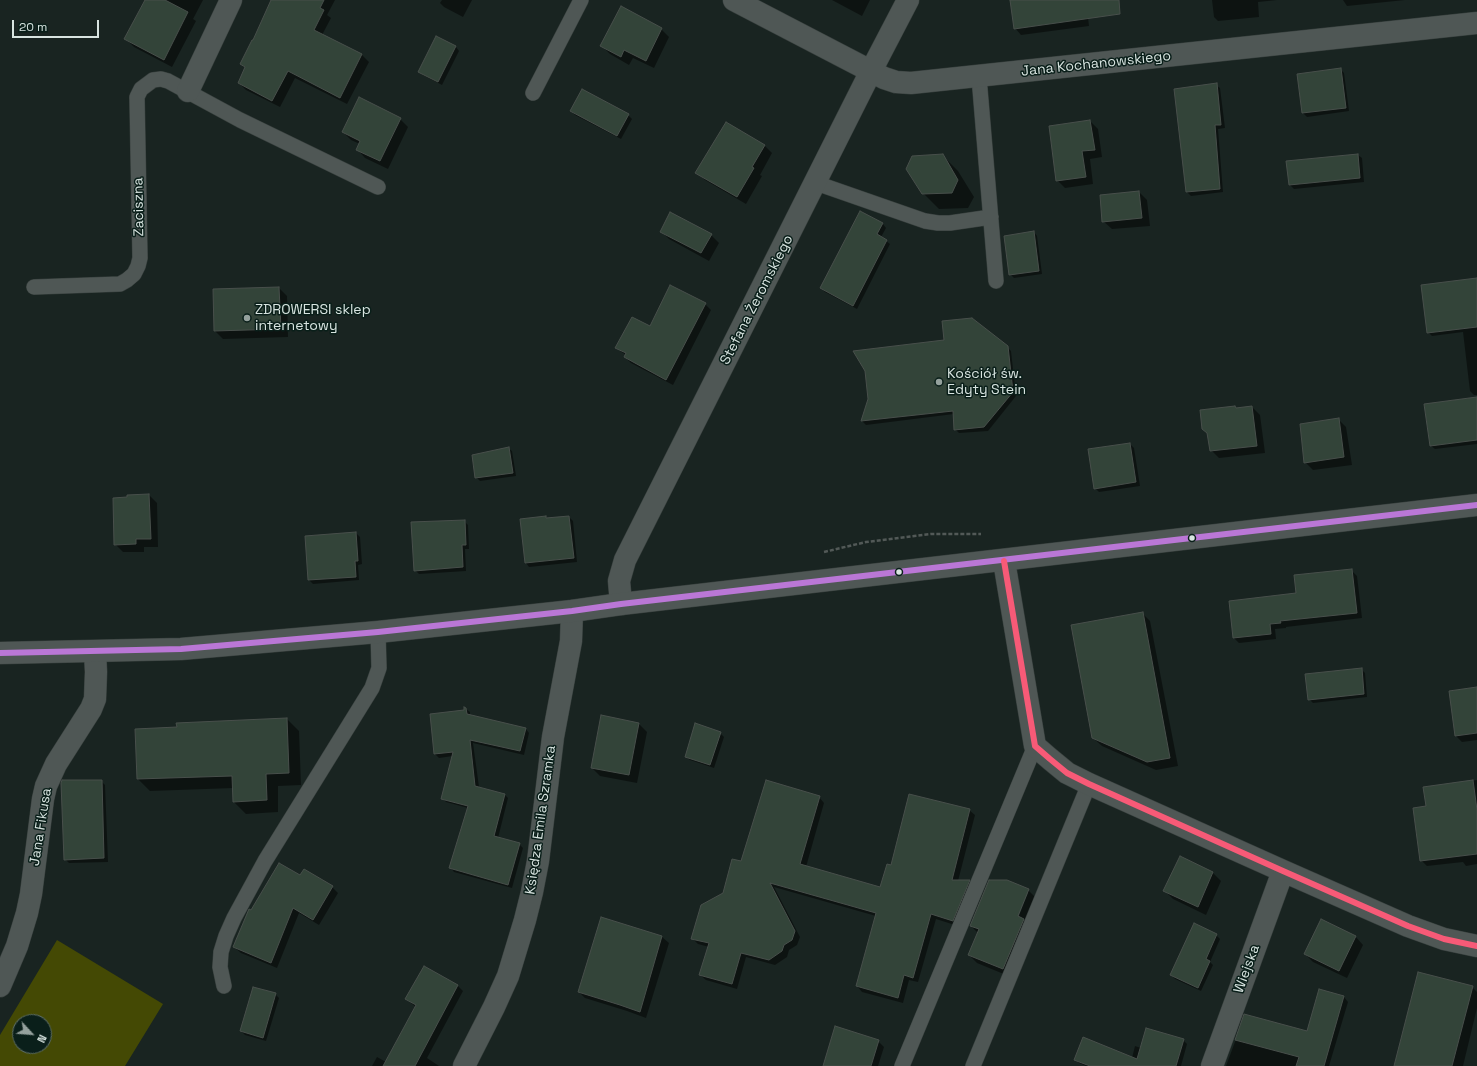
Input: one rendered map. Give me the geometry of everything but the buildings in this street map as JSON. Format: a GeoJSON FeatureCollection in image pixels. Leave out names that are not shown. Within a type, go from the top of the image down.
{"type":"FeatureCollection","features":[{"type":"Feature","properties":{"kind":"street"},"geometry":{"type":"LineString","coordinates":[[188,90],[231,0]]}},
{"type":"Feature","properties":{"kind":"street","name":"Jana Kochanowskiego"},"geometry":{"type":"LineString","coordinates":[[734,0],[871,71],[896,82],[911,83],[979,77],[1477,23]]}},
{"type":"Feature","properties":{"kind":"street","name":"Stefana Żeromskiego"},"geometry":{"type":"LineString","coordinates":[[621,604],[619,581],[625,560],[908,0]]}},
{"type":"Feature","properties":{"kind":"street"},"geometry":{"type":"LineString","coordinates":[[0,653],[181,649],[378,632],[572,611],[621,604],[1004,561],[1477,505]]}},
{"type":"Feature","properties":{"kind":"street"},"geometry":{"type":"LineString","coordinates":[[1004,561],[1035,746],[1050,760],[1067,773],[1089,784],[1283,872],[1408,926],[1444,939],[1477,946]]}},
{"type":"Feature","properties":{"kind":"street","name":"Księdza Emila Szramka"},"geometry":{"type":"LineString","coordinates":[[464,1066],[494,1008],[508,976],[532,892],[538,861],[553,737],[571,642],[572,611]]}},
{"type":"Feature","properties":{"kind":"street","name":"Jana Fikusa"},"geometry":{"type":"LineString","coordinates":[[0,986],[17,946],[27,913],[46,786],[56,764],[91,709],[95,699],[95,652]]}},
{"type":"Feature","properties":{"kind":"street","name":"Wiejska"},"geometry":{"type":"LineString","coordinates":[[1212,1066],[1283,872]]}},
{"type":"Feature","properties":{"kind":"lane"},"geometry":{"type":"LineString","coordinates":[[533,93],[581,0]]}},
{"type":"Feature","properties":{"kind":"lane"},"geometry":{"type":"LineString","coordinates":[[979,77],[996,281]]}},
{"type":"Feature","properties":{"kind":"lane","name":"Zaciszna"},"geometry":{"type":"LineString","coordinates":[[34,287],[120,284],[134,274],[140,258],[138,97],[141,89],[153,80],[168,81],[188,90],[240,120],[378,187]]}},
{"type":"Feature","properties":{"kind":"lane"},"geometry":{"type":"LineString","coordinates":[[816,183],[925,221],[950,223],[991,217]]}},
{"type":"Feature","properties":{"kind":"lane"},"geometry":{"type":"LineString","coordinates":[[224,986],[220,967],[221,952],[226,936],[265,861],[374,683],[379,668],[378,632]]}},
{"type":"Feature","properties":{"kind":"lane"},"geometry":{"type":"LineString","coordinates":[[902,1066],[1035,746]]}},
{"type":"Feature","properties":{"kind":"lane"},"geometry":{"type":"LineString","coordinates":[[973,1066],[1089,784]]}},
{"type":"Feature","properties":{"kind":"green space"},"geometry":{"type":"Polygon","coordinates":[[[57,940],[163,1004],[125,1066],[0,1066],[0,1035],[12,1015],[12,1054],[52,1054],[52,1014],[13,1014],[57,940]]]}},
{"type":"Feature","properties":{"kind":"transit line"},"geometry":{"type":"LineString","coordinates":[[0,653],[181,649],[378,632],[572,611],[621,604],[1477,505]]}},
{"type":"Feature","properties":{"kind":"transit line"},"geometry":{"type":"LineString","coordinates":[[1004,561],[1035,746],[1067,773],[1408,926],[1444,939],[1477,946]]}},
{"type":"Feature","properties":{"kind":"place","name":"ZDROWERSI sklep internetowy"},"geometry":{"type":"Point","coordinates":[247,318]}},
{"type":"Feature","properties":{"kind":"place","name":"Kościół św. Edyty Stein"},"geometry":{"type":"Point","coordinates":[939,382]}}]}
